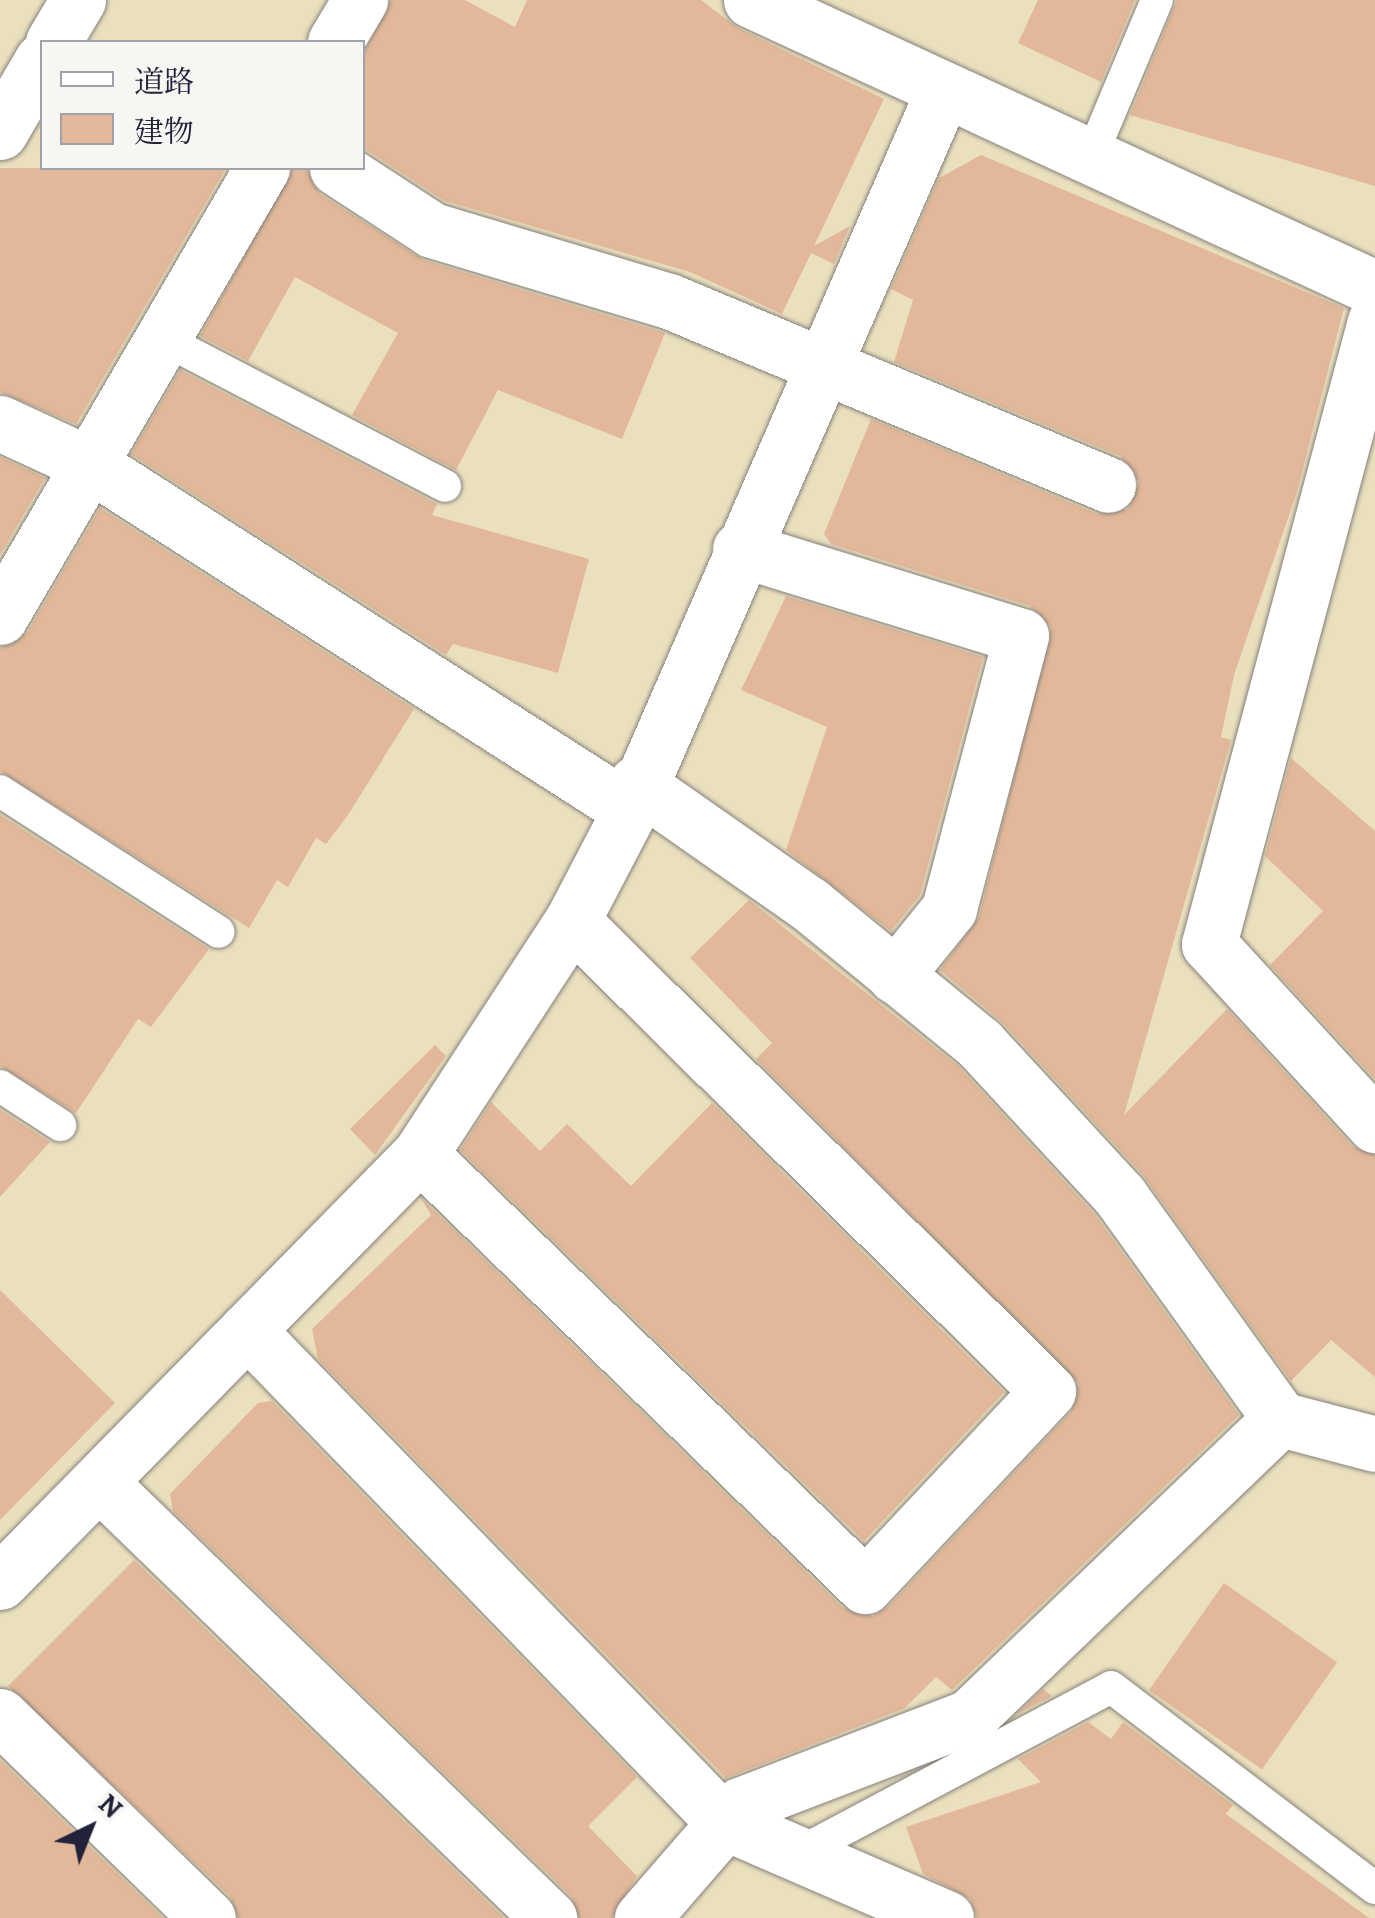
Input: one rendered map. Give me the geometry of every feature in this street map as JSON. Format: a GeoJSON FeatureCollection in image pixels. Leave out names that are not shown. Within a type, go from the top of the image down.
{"type":"FeatureCollection","features":[{"type":"Feature","properties":{"kind":"street"},"geometry":{"type":"LineString","coordinates":[[54,40],[78,0]]}},
{"type":"Feature","properties":{"kind":"street"},"geometry":{"type":"LineString","coordinates":[[336,40],[360,0]]}},
{"type":"Feature","properties":{"kind":"street"},"geometry":{"type":"LineString","coordinates":[[750,0],[1375,288]]}},
{"type":"Feature","properties":{"kind":"street"},"geometry":{"type":"LineString","coordinates":[[0,132],[40,63]]}},
{"type":"Feature","properties":{"kind":"street"},"geometry":{"type":"LineString","coordinates":[[0,1582],[420,1154],[572,922],[633,797],[944,88]]}},
{"type":"Feature","properties":{"kind":"street"},"geometry":{"type":"LineString","coordinates":[[0,617],[261,170]]}},
{"type":"Feature","properties":{"kind":"street"},"geometry":{"type":"LineString","coordinates":[[340,170],[432,230],[669,301],[1108,485]]}},
{"type":"Feature","properties":{"kind":"street"},"geometry":{"type":"LineString","coordinates":[[1375,322],[1209,944],[1375,1125]]}},
{"type":"Feature","properties":{"kind":"street"},"geometry":{"type":"LineString","coordinates":[[0,423],[91,465],[633,797],[895,976],[979,1044],[1120,1196],[1280,1419],[1375,1444]]}},
{"type":"Feature","properties":{"kind":"street"},"geometry":{"type":"LineString","coordinates":[[740,550],[1021,636],[950,909],[895,976]]}},
{"type":"Feature","properties":{"kind":"street"},"geometry":{"type":"LineString","coordinates":[[420,1154],[866,1586],[1048,1391],[572,922]]}},
{"type":"Feature","properties":{"kind":"street"},"geometry":{"type":"LineString","coordinates":[[247,1330],[724,1822],[929,1913]]}},
{"type":"Feature","properties":{"kind":"street"},"geometry":{"type":"LineString","coordinates":[[642,1918],[740,1805],[969,1717],[1280,1419]]}},
{"type":"Feature","properties":{"kind":"street"},"geometry":{"type":"LineString","coordinates":[[98,1482],[549,1918]]}},
{"type":"Feature","properties":{"kind":"street"},"geometry":{"type":"LineString","coordinates":[[0,1716],[208,1918]]}},
{"type":"Feature","properties":{"kind":"lane"},"geometry":{"type":"LineString","coordinates":[[1091,158],[1157,0]]}},
{"type":"Feature","properties":{"kind":"lane"},"geometry":{"type":"LineString","coordinates":[[163,339],[445,486]]}},
{"type":"Feature","properties":{"kind":"lane"},"geometry":{"type":"LineString","coordinates":[[0,791],[218,932]]}},
{"type":"Feature","properties":{"kind":"lane"},"geometry":{"type":"LineString","coordinates":[[0,1086],[60,1126]]}},
{"type":"Feature","properties":{"kind":"lane"},"geometry":{"type":"LineString","coordinates":[[799,1854],[1111,1687],[1375,1888]]}},
{"type":"Feature","properties":{"kind":"building"},"geometry":{"type":"Polygon","coordinates":[[[391,0],[465,0],[515,27],[527,0],[701,0],[738,28],[884,99],[814,246],[850,226],[834,264],[811,253],[782,314],[690,272],[445,201],[365,149],[365,51],[391,0]]]}},
{"type":"Feature","properties":{"kind":"building"},"geometry":{"type":"Polygon","coordinates":[[[1038,0],[1135,0],[1101,82],[1018,43],[1038,0]]]}},
{"type":"Feature","properties":{"kind":"building"},"geometry":{"type":"Polygon","coordinates":[[[1177,0],[1375,0],[1375,186],[1130,115],[1177,0]]]}},
{"type":"Feature","properties":{"kind":"building"},"geometry":{"type":"Polygon","coordinates":[[[981,155],[1344,308],[1297,492],[1234,675],[1221,737],[1231,740],[1124,1115],[1227,1009],[1352,1146],[1375,1155],[1375,1377],[1331,1340],[1291,1381],[1143,1175],[1002,1022],[940,970],[979,917],[1051,627],[1030,606],[831,544],[824,534],[871,419],[1097,514],[1128,509],[1139,482],[1120,456],[894,362],[913,300],[891,289],[939,178],[981,155]]]}},
{"type":"Feature","properties":{"kind":"building"},"geometry":{"type":"Polygon","coordinates":[[[0,168],[225,170],[76,424],[0,392],[0,168]]]}},
{"type":"Feature","properties":{"kind":"building"},"geometry":{"type":"Polygon","coordinates":[[[292,170],[307,170],[320,194],[423,260],[665,333],[622,439],[498,390],[456,470],[352,415],[398,333],[295,277],[248,361],[200,336],[292,170]]]}},
{"type":"Feature","properties":{"kind":"building"},"geometry":{"type":"Polygon","coordinates":[[[180,370],[437,504],[432,515],[589,559],[558,673],[453,644],[446,655],[131,454],[180,370]]]}},
{"type":"Feature","properties":{"kind":"building"},"geometry":{"type":"Polygon","coordinates":[[[0,457],[45,478],[0,555],[0,457]]]}},
{"type":"Feature","properties":{"kind":"building"},"geometry":{"type":"Polygon","coordinates":[[[100,508],[414,709],[348,815],[326,844],[316,838],[288,887],[277,880],[249,928],[0,771],[0,648],[27,633],[100,508]]]}},
{"type":"Feature","properties":{"kind":"building"},"geometry":{"type":"Polygon","coordinates":[[[786,596],[983,657],[920,895],[891,931],[786,850],[827,727],[741,690],[786,596]]]}},
{"type":"Feature","properties":{"kind":"building"},"geometry":{"type":"Polygon","coordinates":[[[1291,758],[1375,831],[1375,1079],[1270,965],[1323,911],[1265,856],[1291,758]]]}},
{"type":"Feature","properties":{"kind":"building"},"geometry":{"type":"Polygon","coordinates":[[[0,815],[209,949],[151,1027],[138,1019],[76,1113],[0,1066],[0,815]]]}},
{"type":"Feature","properties":{"kind":"building"},"geometry":{"type":"Polygon","coordinates":[[[749,900],[958,1066],[1096,1216],[1239,1415],[952,1690],[936,1677],[905,1708],[726,1778],[318,1359],[312,1329],[431,1215],[421,1198],[843,1608],[873,1616],[888,1607],[1071,1412],[1078,1383],[756,1059],[772,1043],[690,958],[749,900]]]}},
{"type":"Feature","properties":{"kind":"building"},"geometry":{"type":"Polygon","coordinates":[[[435,1045],[446,1056],[375,1155],[350,1129],[435,1045]]]}},
{"type":"Feature","properties":{"kind":"building"},"geometry":{"type":"Polygon","coordinates":[[[491,1102],[540,1151],[567,1124],[631,1186],[712,1103],[1004,1392],[864,1541],[460,1150],[491,1102]]]}},
{"type":"Feature","properties":{"kind":"building"},"geometry":{"type":"Polygon","coordinates":[[[0,1110],[50,1142],[0,1197],[0,1110]]]}},
{"type":"Feature","properties":{"kind":"building"},"geometry":{"type":"Polygon","coordinates":[[[0,1290],[115,1403],[0,1520],[0,1290]]]}},
{"type":"Feature","properties":{"kind":"building"},"geometry":{"type":"Polygon","coordinates":[[[272,1401],[637,1777],[588,1826],[637,1876],[612,1918],[579,1918],[571,1896],[173,1511],[170,1494],[258,1403],[272,1401]]]}},
{"type":"Feature","properties":{"kind":"building"},"geometry":{"type":"Polygon","coordinates":[[[134,1560],[504,1918],[238,1918],[230,1896],[8,1686],[134,1560]]]}},
{"type":"Feature","properties":{"kind":"building"},"geometry":{"type":"Polygon","coordinates":[[[1224,1583],[1337,1662],[1262,1769],[1149,1690],[1224,1583]]]}},
{"type":"Feature","properties":{"kind":"building"},"geometry":{"type":"Polygon","coordinates":[[[1043,1689],[1052,1696],[1017,1714],[1043,1689]]]}},
{"type":"Feature","properties":{"kind":"building"},"geometry":{"type":"Polygon","coordinates":[[[1088,1722],[1111,1739],[1123,1722],[1233,1805],[1226,1814],[1369,1918],[977,1918],[970,1899],[923,1874],[906,1827],[1041,1782],[1018,1759],[1088,1722]]]}},
{"type":"Feature","properties":{"kind":"building"},"geometry":{"type":"Polygon","coordinates":[[[0,1760],[163,1918],[0,1918],[0,1760]]]}}]}
